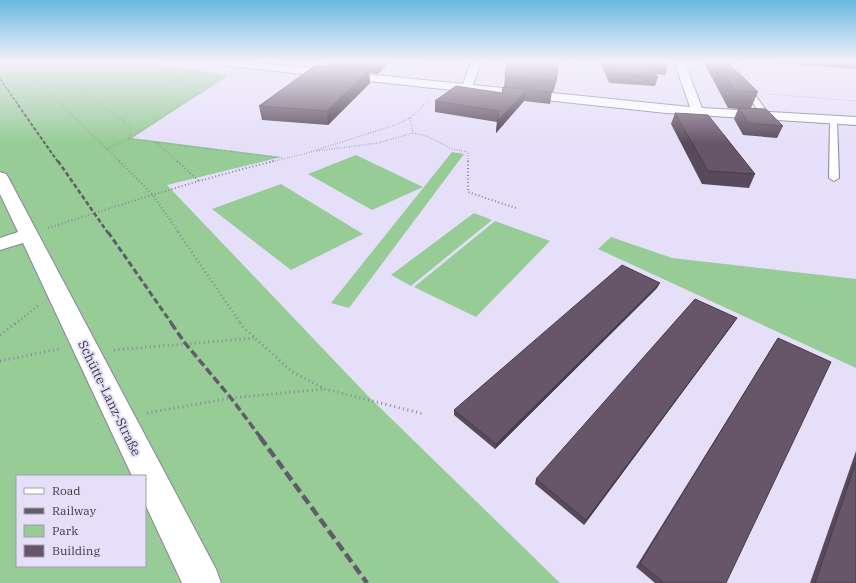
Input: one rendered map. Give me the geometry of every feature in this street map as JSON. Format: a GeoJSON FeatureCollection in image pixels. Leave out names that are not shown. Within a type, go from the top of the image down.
{"type":"FeatureCollection","features":[{"type":"Feature","properties":{"kind":"street"},"geometry":{"type":"LineString","coordinates":[[469,88],[697,111],[856,121]]}},
{"type":"Feature","properties":{"kind":"street"},"geometry":{"type":"LineString","coordinates":[[689,88],[697,111]]}},
{"type":"Feature","properties":{"kind":"street","name":"Schütte-Lanz-Straße"},"geometry":{"type":"LineString","coordinates":[[0,177],[202,583]]}},
{"type":"Feature","properties":{"kind":"street"},"geometry":{"type":"LineString","coordinates":[[0,244],[29,235]]}},
{"type":"Feature","properties":{"kind":"lane"},"geometry":{"type":"LineString","coordinates":[[747,88],[766,116]]}},
{"type":"Feature","properties":{"kind":"lane"},"geometry":{"type":"LineString","coordinates":[[833,120],[834,178]]}},
{"type":"Feature","properties":{"kind":"path"},"geometry":{"type":"LineString","coordinates":[[44,88],[152,194],[244,328],[291,371],[325,389],[424,414]]}},
{"type":"Feature","properties":{"kind":"path"},"geometry":{"type":"LineString","coordinates":[[81,88],[100,105],[128,124],[131,129],[129,139]]}},
{"type":"Feature","properties":{"kind":"path"},"geometry":{"type":"LineString","coordinates":[[106,149],[129,139],[168,112],[207,88]]}},
{"type":"Feature","properties":{"kind":"path"},"geometry":{"type":"LineString","coordinates":[[70,222],[152,194],[311,151],[395,125],[410,118],[443,88]]}},
{"type":"Feature","properties":{"kind":"path"},"geometry":{"type":"LineString","coordinates":[[578,88],[581,100]]}},
{"type":"Feature","properties":{"kind":"path"},"geometry":{"type":"LineString","coordinates":[[750,92],[856,101]]}},
{"type":"Feature","properties":{"kind":"path"},"geometry":{"type":"LineString","coordinates":[[410,118],[413,133]]}},
{"type":"Feature","properties":{"kind":"path"},"geometry":{"type":"LineString","coordinates":[[311,151],[383,141],[403,137],[413,133],[427,136],[452,149],[468,152],[468,192],[516,208]]}},
{"type":"Feature","properties":{"kind":"path"},"geometry":{"type":"LineString","coordinates":[[129,139],[286,158]]}},
{"type":"Feature","properties":{"kind":"path"},"geometry":{"type":"LineString","coordinates":[[155,142],[199,181]]}},
{"type":"Feature","properties":{"kind":"path"},"geometry":{"type":"LineString","coordinates":[[0,335],[57,291]]}},
{"type":"Feature","properties":{"kind":"path"},"geometry":{"type":"LineString","coordinates":[[0,361],[85,348],[255,338]]}},
{"type":"Feature","properties":{"kind":"path"},"geometry":{"type":"LineString","coordinates":[[120,418],[231,398],[325,389]]}},
{"type":"Feature","properties":{"kind":"green space"},"geometry":{"type":"Polygon","coordinates":[[[0,88],[209,88],[132,138],[281,157],[167,185],[368,396],[560,583],[0,583],[0,88]]]}},
{"type":"Feature","properties":{"kind":"green space"},"geometry":{"type":"Polygon","coordinates":[[[452,152],[464,154],[349,308],[331,303],[452,152]]]}},
{"type":"Feature","properties":{"kind":"green space"},"geometry":{"type":"Polygon","coordinates":[[[356,155],[423,187],[372,210],[308,174],[356,155]]]}},
{"type":"Feature","properties":{"kind":"green space"},"geometry":{"type":"Polygon","coordinates":[[[281,184],[363,234],[291,270],[212,209],[281,184]]]}},
{"type":"Feature","properties":{"kind":"green space"},"geometry":{"type":"Polygon","coordinates":[[[474,213],[492,220],[411,286],[391,275],[474,213]]]}},
{"type":"Feature","properties":{"kind":"green space"},"geometry":{"type":"Polygon","coordinates":[[[495,221],[550,241],[476,317],[414,287],[495,221]]]}},
{"type":"Feature","properties":{"kind":"green space"},"geometry":{"type":"Polygon","coordinates":[[[611,237],[672,258],[856,279],[856,368],[598,249],[611,237]]]}},
{"type":"Feature","properties":{"kind":"building"},"geometry":{"type":"Polygon","coordinates":[[[284,88],[350,88],[327,111],[259,106],[284,88]]]}},
{"type":"Feature","properties":{"kind":"building"},"geometry":{"type":"Polygon","coordinates":[[[453,88],[471,88],[502,93],[503,88],[552,92],[526,91],[497,121],[499,111],[435,101],[453,88]]]}},
{"type":"Feature","properties":{"kind":"building"},"geometry":{"type":"Polygon","coordinates":[[[733,88],[754,88],[758,92],[735,91],[733,88]]]}},
{"type":"Feature","properties":{"kind":"building"},"geometry":{"type":"Polygon","coordinates":[[[739,108],[766,109],[783,126],[748,123],[739,108]]]}},
{"type":"Feature","properties":{"kind":"building"},"geometry":{"type":"Polygon","coordinates":[[[675,113],[708,115],[755,174],[708,171],[675,113]]]}},
{"type":"Feature","properties":{"kind":"building"},"geometry":{"type":"Polygon","coordinates":[[[622,265],[660,283],[496,444],[454,410],[622,265]]]}},
{"type":"Feature","properties":{"kind":"building"},"geometry":{"type":"Polygon","coordinates":[[[695,299],[737,318],[586,520],[536,479],[695,299]]]}},
{"type":"Feature","properties":{"kind":"building"},"geometry":{"type":"Polygon","coordinates":[[[778,338],[831,362],[726,583],[664,583],[640,563],[778,338]]]}},
{"type":"Feature","properties":{"kind":"building"},"geometry":{"type":"Polygon","coordinates":[[[856,462],[856,583],[815,583],[856,462]]]}},
{"type":"Feature","properties":{"kind":"railway"},"geometry":{"type":"LineString","coordinates":[[6,88],[19,106]]}},
{"type":"Feature","properties":{"kind":"railway"},"geometry":{"type":"LineString","coordinates":[[18,105],[58,162]]}},
{"type":"Feature","properties":{"kind":"railway"},"geometry":{"type":"LineString","coordinates":[[58,161],[108,233]]}},
{"type":"Feature","properties":{"kind":"railway"},"geometry":{"type":"LineString","coordinates":[[108,232],[172,324]]}},
{"type":"Feature","properties":{"kind":"railway"},"geometry":{"type":"LineString","coordinates":[[171,323],[185,343],[231,398],[261,438]]}},
{"type":"Feature","properties":{"kind":"railway"},"geometry":{"type":"LineString","coordinates":[[260,437],[367,583]]}}]}
